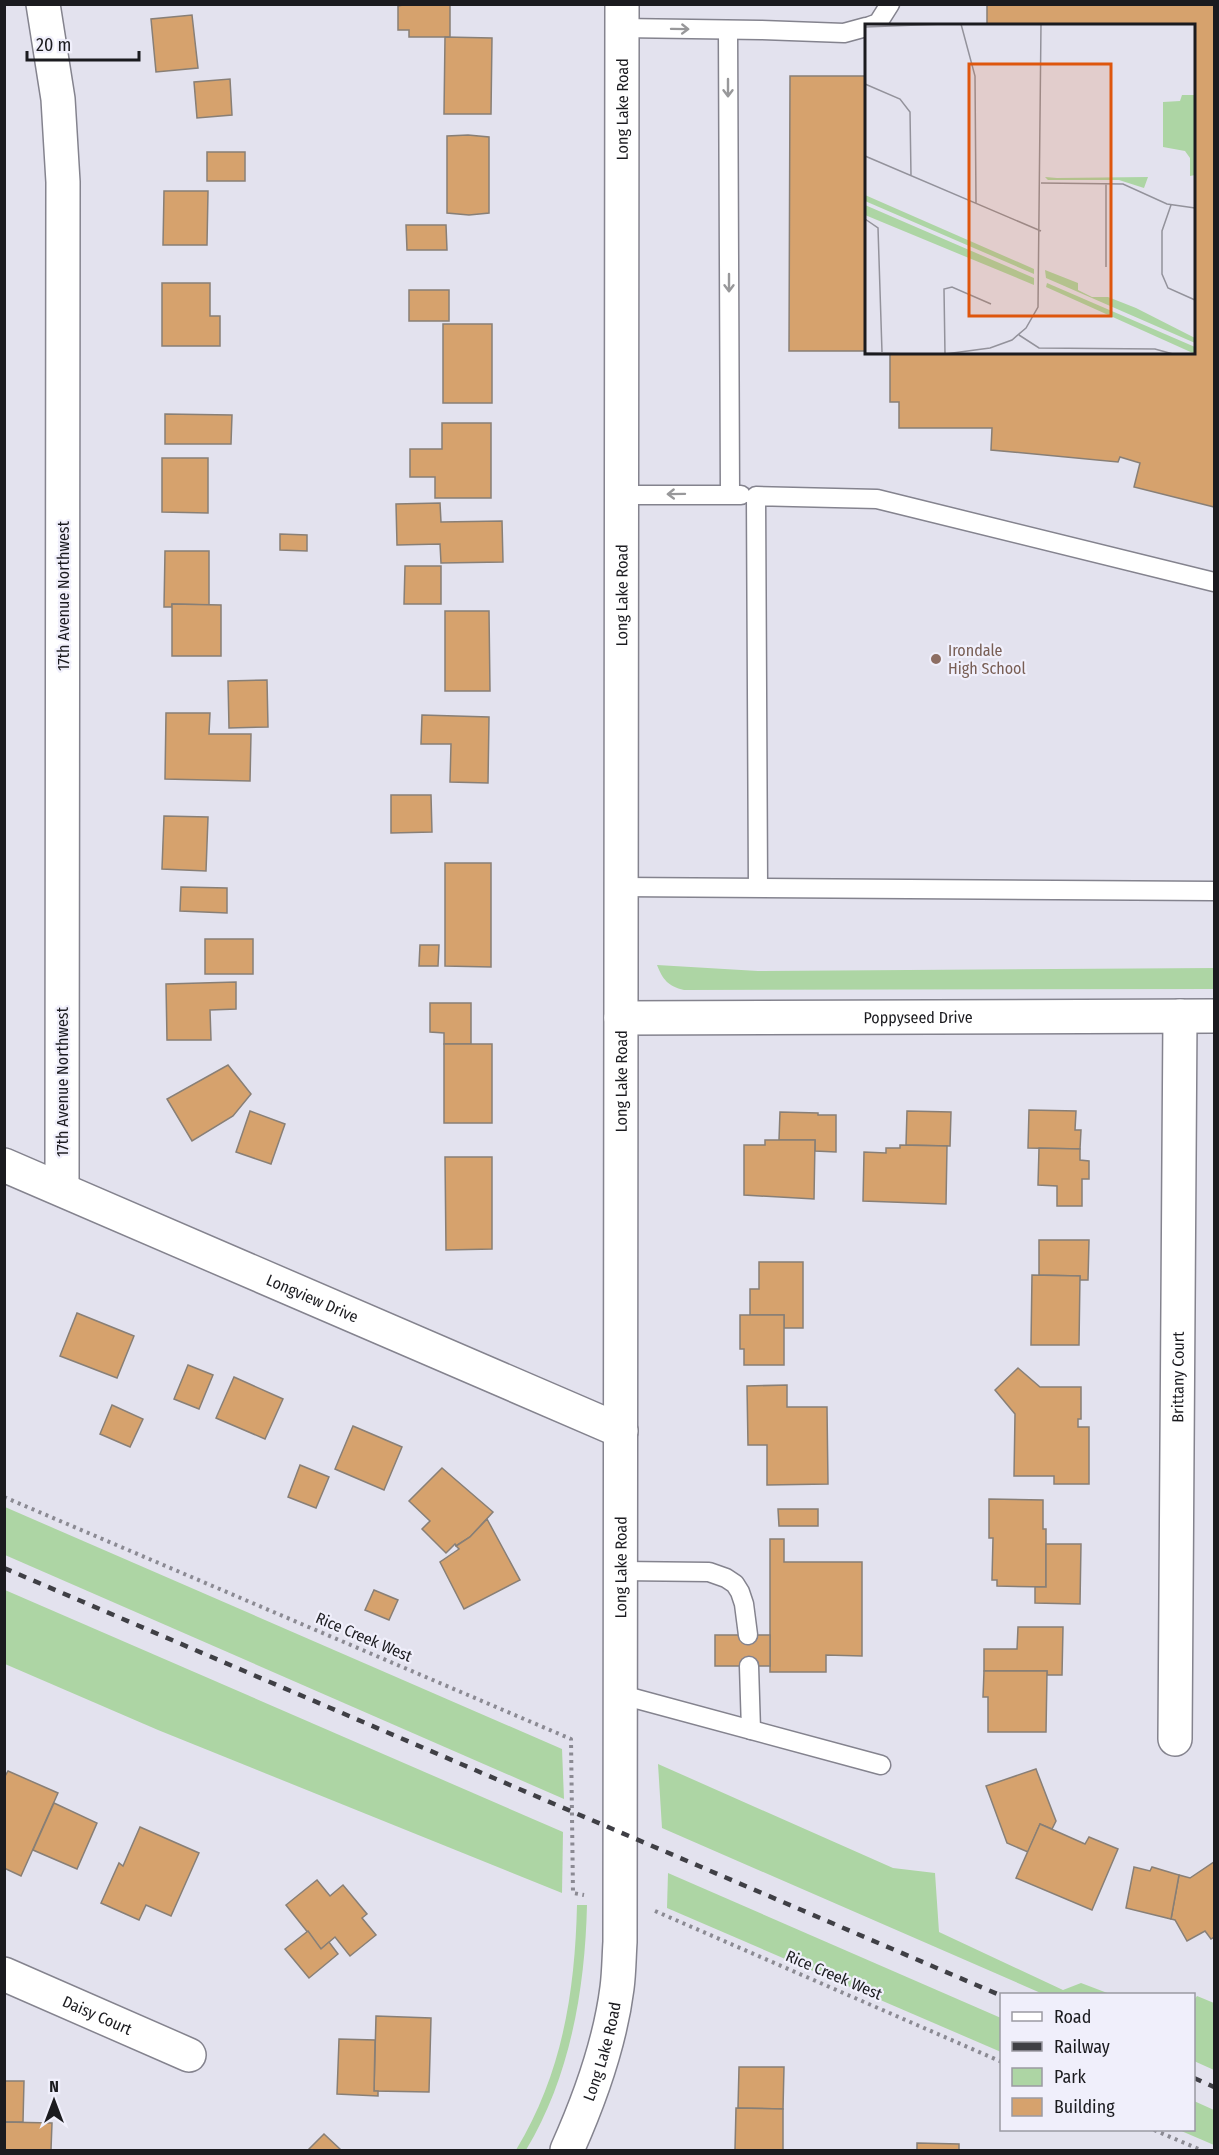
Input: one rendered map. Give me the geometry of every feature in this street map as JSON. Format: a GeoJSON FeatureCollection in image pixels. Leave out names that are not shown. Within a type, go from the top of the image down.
{"type":"FeatureCollection","features":[{"type":"Feature","properties":{"kind":"street","name":"17th Avenue Northwest"},"geometry":{"type":"LineString","coordinates":[[43,4],[58,99],[63,182],[62,1189]]}},
{"type":"Feature","properties":{"kind":"street","name":"Long Lake Road"},"geometry":{"type":"LineString","coordinates":[[567,2151],[594,2079],[617,1989],[621,1903],[622,16]]}},
{"type":"Feature","properties":{"kind":"street","name":"Brittany Court"},"geometry":{"type":"LineString","coordinates":[[1174,1739],[1180,1016]]}},
{"type":"Feature","properties":{"kind":"street","name":"Poppyseed Drive"},"geometry":{"type":"LineString","coordinates":[[621,1018],[1215,1016]]}},
{"type":"Feature","properties":{"kind":"street","name":"Longview Drive"},"geometry":{"type":"LineString","coordinates":[[4,1165],[621,1431]]}},
{"type":"Feature","properties":{"kind":"street","name":"Daisy Court"},"geometry":{"type":"LineString","coordinates":[[4,1974],[189,2055]]}},
{"type":"Feature","properties":{"kind":"lane"},"geometry":{"type":"LineString","coordinates":[[875,24],[878,23],[890,4]]}},
{"type":"Feature","properties":{"kind":"lane"},"geometry":{"type":"LineString","coordinates":[[622,16],[728,30],[844,33],[865,27]]}},
{"type":"Feature","properties":{"kind":"lane"},"geometry":{"type":"LineString","coordinates":[[728,30],[730,494]]}},
{"type":"Feature","properties":{"kind":"lane"},"geometry":{"type":"LineString","coordinates":[[622,495],[730,494],[877,499],[1215,582]]}},
{"type":"Feature","properties":{"kind":"lane"},"geometry":{"type":"LineString","coordinates":[[756,496],[758,886]]}},
{"type":"Feature","properties":{"kind":"lane"},"geometry":{"type":"LineString","coordinates":[[621,887],[758,886],[1215,891]]}},
{"type":"Feature","properties":{"kind":"lane"},"geometry":{"type":"LineString","coordinates":[[621,1571],[709,1572],[726,1578],[735,1584],[740,1592],[748,1635]]}},
{"type":"Feature","properties":{"kind":"lane"},"geometry":{"type":"LineString","coordinates":[[749,1666],[751,1730]]}},
{"type":"Feature","properties":{"kind":"lane"},"geometry":{"type":"LineString","coordinates":[[622,1695],[881,1765]]}},
{"type":"Feature","properties":{"kind":"path","name":"Rice Creek West"},"geometry":{"type":"LineString","coordinates":[[4,1497],[571,1739],[573,1893]]}},
{"type":"Feature","properties":{"kind":"path","name":"Rice Creek West"},"geometry":{"type":"LineString","coordinates":[[656,1911],[1000,2061]]}},
{"type":"Feature","properties":{"kind":"path"},"geometry":{"type":"LineString","coordinates":[[1156,2131],[1201,2151]]}},
{"type":"Feature","properties":{"kind":"green space"},"geometry":{"type":"Polygon","coordinates":[[[657,965],[758,971],[1214,968],[1214,989],[684,990],[667,982],[657,965]]]}},
{"type":"Feature","properties":{"kind":"green space"},"geometry":{"type":"Polygon","coordinates":[[[5,1507],[562,1749],[564,1799],[5,1555],[5,1507]]]}},
{"type":"Feature","properties":{"kind":"green space"},"geometry":{"type":"Polygon","coordinates":[[[5,1590],[563,1832],[562,1893],[158,1730],[5,1664],[5,1590]]]}},
{"type":"Feature","properties":{"kind":"green space"},"geometry":{"type":"Polygon","coordinates":[[[658,1764],[893,1868],[935,1873],[939,1932],[1063,1990],[1081,1983],[1107,1993],[1041,1993],[662,1828],[658,1764]]]}},
{"type":"Feature","properties":{"kind":"green space"},"geometry":{"type":"Polygon","coordinates":[[[668,1873],[1000,2018],[1000,2052],[667,1908],[668,1873]]]}},
{"type":"Feature","properties":{"kind":"green space"},"geometry":{"type":"Polygon","coordinates":[[[577,1905],[587,1905],[586,1937],[572,2032],[554,2093],[541,2122],[526,2150],[516,2150],[545,2092],[563,2032],[573,1970],[577,1905]]]}},
{"type":"Feature","properties":{"kind":"green space"},"geometry":{"type":"Polygon","coordinates":[[[1197,1996],[1214,2003],[1214,2070],[1195,2061],[1195,1999],[1197,1996]]]}},
{"type":"Feature","properties":{"kind":"green space"},"geometry":{"type":"Polygon","coordinates":[[[1195,2101],[1214,2110],[1214,2145],[1181,2131],[1195,2131],[1195,2101]]]}},
{"type":"Feature","properties":{"kind":"building"},"geometry":{"type":"Polygon","coordinates":[[[450,4],[450,37],[409,37],[409,30],[398,30],[398,6],[450,4]]]}},
{"type":"Feature","properties":{"kind":"building"},"geometry":{"type":"Polygon","coordinates":[[[987,4],[1214,4],[1214,507],[1134,487],[1140,463],[1120,457],[1118,462],[991,450],[992,428],[899,428],[899,402],[890,402],[890,354],[1195,354],[1195,24],[987,24],[987,4]]]}},
{"type":"Feature","properties":{"kind":"building"},"geometry":{"type":"Polygon","coordinates":[[[192,15],[198,68],[156,72],[151,19],[192,15]]]}},
{"type":"Feature","properties":{"kind":"building"},"geometry":{"type":"Polygon","coordinates":[[[445,37],[492,38],[491,114],[444,114],[445,37]]]}},
{"type":"Feature","properties":{"kind":"building"},"geometry":{"type":"Polygon","coordinates":[[[790,76],[865,76],[865,351],[789,351],[790,76]]]}},
{"type":"Feature","properties":{"kind":"building"},"geometry":{"type":"Polygon","coordinates":[[[230,79],[232,115],[197,118],[194,82],[230,79]]]}},
{"type":"Feature","properties":{"kind":"building"},"geometry":{"type":"Polygon","coordinates":[[[447,136],[489,137],[489,213],[469,215],[447,213],[447,136]]]}},
{"type":"Feature","properties":{"kind":"building"},"geometry":{"type":"Polygon","coordinates":[[[207,152],[245,152],[245,181],[207,181],[207,152]]]}},
{"type":"Feature","properties":{"kind":"building"},"geometry":{"type":"Polygon","coordinates":[[[164,191],[208,191],[207,245],[163,245],[164,191]]]}},
{"type":"Feature","properties":{"kind":"building"},"geometry":{"type":"Polygon","coordinates":[[[406,225],[446,225],[447,250],[407,250],[406,225]]]}},
{"type":"Feature","properties":{"kind":"building"},"geometry":{"type":"Polygon","coordinates":[[[162,283],[210,283],[210,316],[220,316],[220,346],[162,346],[162,283]]]}},
{"type":"Feature","properties":{"kind":"building"},"geometry":{"type":"Polygon","coordinates":[[[409,290],[449,290],[449,321],[409,321],[409,290]]]}},
{"type":"Feature","properties":{"kind":"building"},"geometry":{"type":"Polygon","coordinates":[[[443,324],[492,324],[492,403],[443,403],[443,324]]]}},
{"type":"Feature","properties":{"kind":"building"},"geometry":{"type":"Polygon","coordinates":[[[165,414],[232,415],[231,444],[165,444],[165,414]]]}},
{"type":"Feature","properties":{"kind":"building"},"geometry":{"type":"Polygon","coordinates":[[[442,423],[491,423],[491,498],[435,498],[435,477],[410,477],[410,449],[442,449],[442,423]]]}},
{"type":"Feature","properties":{"kind":"building"},"geometry":{"type":"Polygon","coordinates":[[[162,458],[208,458],[208,513],[162,512],[162,458]]]}},
{"type":"Feature","properties":{"kind":"building"},"geometry":{"type":"Polygon","coordinates":[[[440,503],[441,522],[502,521],[503,562],[441,563],[440,544],[397,545],[396,504],[440,503]]]}},
{"type":"Feature","properties":{"kind":"building"},"geometry":{"type":"Polygon","coordinates":[[[280,534],[307,535],[307,551],[280,550],[280,534]]]}},
{"type":"Feature","properties":{"kind":"building"},"geometry":{"type":"Polygon","coordinates":[[[165,551],[209,551],[209,605],[172,604],[172,607],[164,607],[165,551]]]}},
{"type":"Feature","properties":{"kind":"building"},"geometry":{"type":"Polygon","coordinates":[[[405,566],[441,566],[441,604],[404,604],[405,566]]]}},
{"type":"Feature","properties":{"kind":"building"},"geometry":{"type":"Polygon","coordinates":[[[172,604],[221,605],[221,656],[172,656],[172,604]]]}},
{"type":"Feature","properties":{"kind":"building"},"geometry":{"type":"Polygon","coordinates":[[[445,611],[489,611],[490,691],[445,691],[445,611]]]}},
{"type":"Feature","properties":{"kind":"building"},"geometry":{"type":"Polygon","coordinates":[[[267,680],[268,727],[229,728],[228,681],[267,680]]]}},
{"type":"Feature","properties":{"kind":"building"},"geometry":{"type":"Polygon","coordinates":[[[166,713],[210,713],[209,734],[251,734],[250,781],[165,779],[166,713]]]}},
{"type":"Feature","properties":{"kind":"building"},"geometry":{"type":"Polygon","coordinates":[[[422,715],[489,717],[488,783],[450,782],[451,744],[421,744],[422,715]]]}},
{"type":"Feature","properties":{"kind":"building"},"geometry":{"type":"Polygon","coordinates":[[[391,795],[431,795],[432,832],[391,833],[391,795]]]}},
{"type":"Feature","properties":{"kind":"building"},"geometry":{"type":"Polygon","coordinates":[[[164,816],[208,817],[206,871],[162,869],[164,816]]]}},
{"type":"Feature","properties":{"kind":"building"},"geometry":{"type":"Polygon","coordinates":[[[445,863],[491,863],[491,967],[445,966],[445,863]]]}},
{"type":"Feature","properties":{"kind":"building"},"geometry":{"type":"Polygon","coordinates":[[[181,887],[227,888],[227,913],[180,911],[181,887]]]}},
{"type":"Feature","properties":{"kind":"building"},"geometry":{"type":"Polygon","coordinates":[[[205,939],[253,939],[253,974],[205,974],[205,939]]]}},
{"type":"Feature","properties":{"kind":"building"},"geometry":{"type":"Polygon","coordinates":[[[420,945],[439,945],[438,966],[419,966],[420,945]]]}},
{"type":"Feature","properties":{"kind":"building"},"geometry":{"type":"Polygon","coordinates":[[[236,982],[236,1009],[210,1010],[211,1040],[167,1040],[166,984],[236,982]]]}},
{"type":"Feature","properties":{"kind":"building"},"geometry":{"type":"Polygon","coordinates":[[[430,1003],[471,1003],[471,1044],[444,1044],[444,1033],[430,1032],[430,1003]]]}},
{"type":"Feature","properties":{"kind":"building"},"geometry":{"type":"Polygon","coordinates":[[[444,1044],[492,1044],[492,1123],[444,1123],[444,1044]]]}},
{"type":"Feature","properties":{"kind":"building"},"geometry":{"type":"Polygon","coordinates":[[[228,1065],[251,1094],[233,1116],[192,1141],[167,1099],[228,1065]]]}},
{"type":"Feature","properties":{"kind":"building"},"geometry":{"type":"Polygon","coordinates":[[[1029,1110],[1076,1111],[1075,1130],[1081,1130],[1080,1149],[1028,1148],[1029,1110]]]}},
{"type":"Feature","properties":{"kind":"building"},"geometry":{"type":"Polygon","coordinates":[[[250,1111],[285,1124],[271,1164],[236,1152],[250,1111]]]}},
{"type":"Feature","properties":{"kind":"building"},"geometry":{"type":"Polygon","coordinates":[[[907,1111],[951,1112],[950,1146],[906,1145],[907,1111]]]}},
{"type":"Feature","properties":{"kind":"building"},"geometry":{"type":"Polygon","coordinates":[[[780,1112],[836,1115],[836,1152],[815,1151],[815,1140],[779,1140],[780,1112]]]}},
{"type":"Feature","properties":{"kind":"building"},"geometry":{"type":"Polygon","coordinates":[[[765,1140],[815,1140],[814,1199],[744,1195],[744,1145],[765,1145],[765,1140]]]}},
{"type":"Feature","properties":{"kind":"building"},"geometry":{"type":"Polygon","coordinates":[[[900,1145],[947,1146],[946,1204],[863,1201],[864,1152],[886,1153],[886,1148],[900,1148],[900,1145]]]}},
{"type":"Feature","properties":{"kind":"building"},"geometry":{"type":"Polygon","coordinates":[[[1039,1148],[1080,1149],[1080,1160],[1089,1161],[1089,1179],[1082,1179],[1082,1206],[1057,1206],[1057,1186],[1038,1185],[1039,1148]]]}},
{"type":"Feature","properties":{"kind":"building"},"geometry":{"type":"Polygon","coordinates":[[[445,1157],[492,1157],[492,1249],[446,1250],[445,1157]]]}},
{"type":"Feature","properties":{"kind":"building"},"geometry":{"type":"Polygon","coordinates":[[[1039,1240],[1089,1240],[1088,1280],[1080,1280],[1080,1276],[1039,1275],[1039,1240]]]}},
{"type":"Feature","properties":{"kind":"building"},"geometry":{"type":"Polygon","coordinates":[[[759,1262],[803,1262],[803,1328],[784,1328],[784,1315],[750,1315],[750,1289],[759,1289],[759,1262]]]}},
{"type":"Feature","properties":{"kind":"building"},"geometry":{"type":"Polygon","coordinates":[[[1032,1275],[1080,1276],[1079,1345],[1031,1345],[1032,1275]]]}},
{"type":"Feature","properties":{"kind":"building"},"geometry":{"type":"Polygon","coordinates":[[[77,1313],[134,1336],[117,1378],[60,1356],[77,1313]]]}},
{"type":"Feature","properties":{"kind":"building"},"geometry":{"type":"Polygon","coordinates":[[[740,1315],[784,1315],[784,1365],[744,1365],[744,1349],[740,1349],[740,1315]]]}},
{"type":"Feature","properties":{"kind":"building"},"geometry":{"type":"Polygon","coordinates":[[[188,1365],[213,1375],[199,1409],[174,1399],[188,1365]]]}},
{"type":"Feature","properties":{"kind":"building"},"geometry":{"type":"Polygon","coordinates":[[[1018,1368],[1040,1387],[1081,1387],[1081,1419],[1078,1419],[1078,1427],[1089,1427],[1089,1484],[1054,1484],[1054,1476],[1014,1476],[1015,1414],[995,1390],[1018,1368]]]}},
{"type":"Feature","properties":{"kind":"building"},"geometry":{"type":"Polygon","coordinates":[[[234,1377],[283,1399],[265,1439],[216,1418],[234,1377]]]}},
{"type":"Feature","properties":{"kind":"building"},"geometry":{"type":"Polygon","coordinates":[[[787,1385],[787,1407],[827,1407],[828,1484],[767,1485],[767,1445],[748,1445],[747,1386],[787,1385]]]}},
{"type":"Feature","properties":{"kind":"building"},"geometry":{"type":"Polygon","coordinates":[[[112,1405],[143,1419],[130,1447],[100,1434],[112,1405]]]}},
{"type":"Feature","properties":{"kind":"building"},"geometry":{"type":"Polygon","coordinates":[[[353,1426],[402,1447],[384,1490],[335,1469],[353,1426]]]}},
{"type":"Feature","properties":{"kind":"building"},"geometry":{"type":"Polygon","coordinates":[[[300,1465],[329,1477],[316,1508],[288,1497],[300,1465]]]}},
{"type":"Feature","properties":{"kind":"building"},"geometry":{"type":"Polygon","coordinates":[[[442,1468],[493,1512],[470,1537],[456,1546],[455,1544],[446,1553],[422,1529],[430,1521],[409,1501],[442,1468]]]}},
{"type":"Feature","properties":{"kind":"building"},"geometry":{"type":"Polygon","coordinates":[[[989,1499],[1043,1500],[1043,1529],[1046,1529],[1046,1587],[997,1586],[997,1580],[992,1580],[993,1538],[989,1538],[989,1499]]]}},
{"type":"Feature","properties":{"kind":"building"},"geometry":{"type":"Polygon","coordinates":[[[778,1509],[818,1509],[818,1526],[779,1526],[778,1509]]]}},
{"type":"Feature","properties":{"kind":"building"},"geometry":{"type":"Polygon","coordinates":[[[487,1519],[520,1580],[464,1609],[440,1562],[459,1549],[456,1546],[470,1537],[487,1519]]]}},
{"type":"Feature","properties":{"kind":"building"},"geometry":{"type":"Polygon","coordinates":[[[770,1539],[784,1539],[784,1562],[862,1562],[862,1656],[826,1655],[826,1672],[770,1672],[770,1539]]]}},
{"type":"Feature","properties":{"kind":"building"},"geometry":{"type":"Polygon","coordinates":[[[1046,1544],[1081,1544],[1080,1604],[1035,1603],[1035,1587],[1046,1587],[1046,1544]]]}},
{"type":"Feature","properties":{"kind":"building"},"geometry":{"type":"Polygon","coordinates":[[[374,1590],[398,1600],[389,1620],[365,1610],[374,1590]]]}},
{"type":"Feature","properties":{"kind":"building"},"geometry":{"type":"Polygon","coordinates":[[[1018,1627],[1063,1627],[1062,1675],[1047,1675],[1047,1671],[984,1671],[984,1649],[1017,1649],[1018,1627]]]}},
{"type":"Feature","properties":{"kind":"building"},"geometry":{"type":"Polygon","coordinates":[[[715,1635],[770,1635],[770,1666],[715,1666],[715,1635]]]}},
{"type":"Feature","properties":{"kind":"building"},"geometry":{"type":"Polygon","coordinates":[[[984,1671],[1047,1671],[1046,1732],[988,1732],[988,1697],[983,1697],[984,1671]]]}},
{"type":"Feature","properties":{"kind":"building"},"geometry":{"type":"Polygon","coordinates":[[[1036,1769],[1056,1821],[1052,1829],[1040,1824],[1028,1852],[1007,1843],[986,1786],[1036,1769]]]}},
{"type":"Feature","properties":{"kind":"building"},"geometry":{"type":"Polygon","coordinates":[[[8,1771],[58,1793],[21,1876],[4,1868],[4,1778],[8,1771]]]}},
{"type":"Feature","properties":{"kind":"building"},"geometry":{"type":"Polygon","coordinates":[[[54,1803],[97,1823],[77,1869],[33,1850],[54,1803]]]}},
{"type":"Feature","properties":{"kind":"building"},"geometry":{"type":"Polygon","coordinates":[[[1040,1824],[1085,1844],[1089,1837],[1118,1849],[1092,1910],[1016,1878],[1040,1824]]]}},
{"type":"Feature","properties":{"kind":"building"},"geometry":{"type":"Polygon","coordinates":[[[140,1827],[199,1853],[171,1916],[146,1905],[139,1920],[101,1903],[119,1863],[123,1866],[140,1827]]]}},
{"type":"Feature","properties":{"kind":"building"},"geometry":{"type":"Polygon","coordinates":[[[1214,1862],[1214,1937],[1211,1939],[1205,1931],[1187,1941],[1175,1920],[1171,1919],[1179,1875],[1190,1878],[1214,1862]]]}},
{"type":"Feature","properties":{"kind":"building"},"geometry":{"type":"Polygon","coordinates":[[[1134,1867],[1150,1871],[1152,1867],[1179,1875],[1171,1919],[1126,1908],[1134,1867]]]}},
{"type":"Feature","properties":{"kind":"building"},"geometry":{"type":"Polygon","coordinates":[[[317,1880],[330,1896],[343,1885],[367,1914],[362,1918],[376,1935],[350,1956],[335,1937],[321,1949],[286,1905],[317,1880]]]}},
{"type":"Feature","properties":{"kind":"building"},"geometry":{"type":"Polygon","coordinates":[[[308,1931],[321,1949],[329,1942],[338,1954],[309,1978],[285,1949],[308,1931]]]}},
{"type":"Feature","properties":{"kind":"building"},"geometry":{"type":"Polygon","coordinates":[[[376,2016],[431,2018],[429,2092],[374,2091],[376,2016]]]}},
{"type":"Feature","properties":{"kind":"building"},"geometry":{"type":"Polygon","coordinates":[[[339,2039],[375,2040],[374,2091],[378,2091],[378,2096],[337,2094],[339,2039]]]}},
{"type":"Feature","properties":{"kind":"building"},"geometry":{"type":"Polygon","coordinates":[[[739,2067],[784,2067],[783,2109],[738,2108],[739,2067]]]}},
{"type":"Feature","properties":{"kind":"building"},"geometry":{"type":"Polygon","coordinates":[[[4,2081],[24,2081],[23,2122],[4,2122],[4,2081]]]}},
{"type":"Feature","properties":{"kind":"building"},"geometry":{"type":"Polygon","coordinates":[[[736,2108],[783,2109],[783,2150],[735,2150],[736,2108]]]}},
{"type":"Feature","properties":{"kind":"building"},"geometry":{"type":"Polygon","coordinates":[[[4,2122],[52,2123],[51,2150],[4,2150],[4,2122]]]}},
{"type":"Feature","properties":{"kind":"building"},"geometry":{"type":"Polygon","coordinates":[[[324,2134],[341,2150],[308,2150],[324,2134]]]}},
{"type":"Feature","properties":{"kind":"building"},"geometry":{"type":"Polygon","coordinates":[[[917,2143],[959,2144],[959,2150],[917,2150],[917,2143]]]}},
{"type":"Feature","properties":{"kind":"railway"},"geometry":{"type":"LineString","coordinates":[[4,1568],[1000,1995]]}},
{"type":"Feature","properties":{"kind":"railway"},"geometry":{"type":"LineString","coordinates":[[1195,2078],[1214,2087]]}},
{"type":"Feature","properties":{"kind":"place","name":"Irondale High School"},"geometry":{"type":"Point","coordinates":[936,659]}}]}
